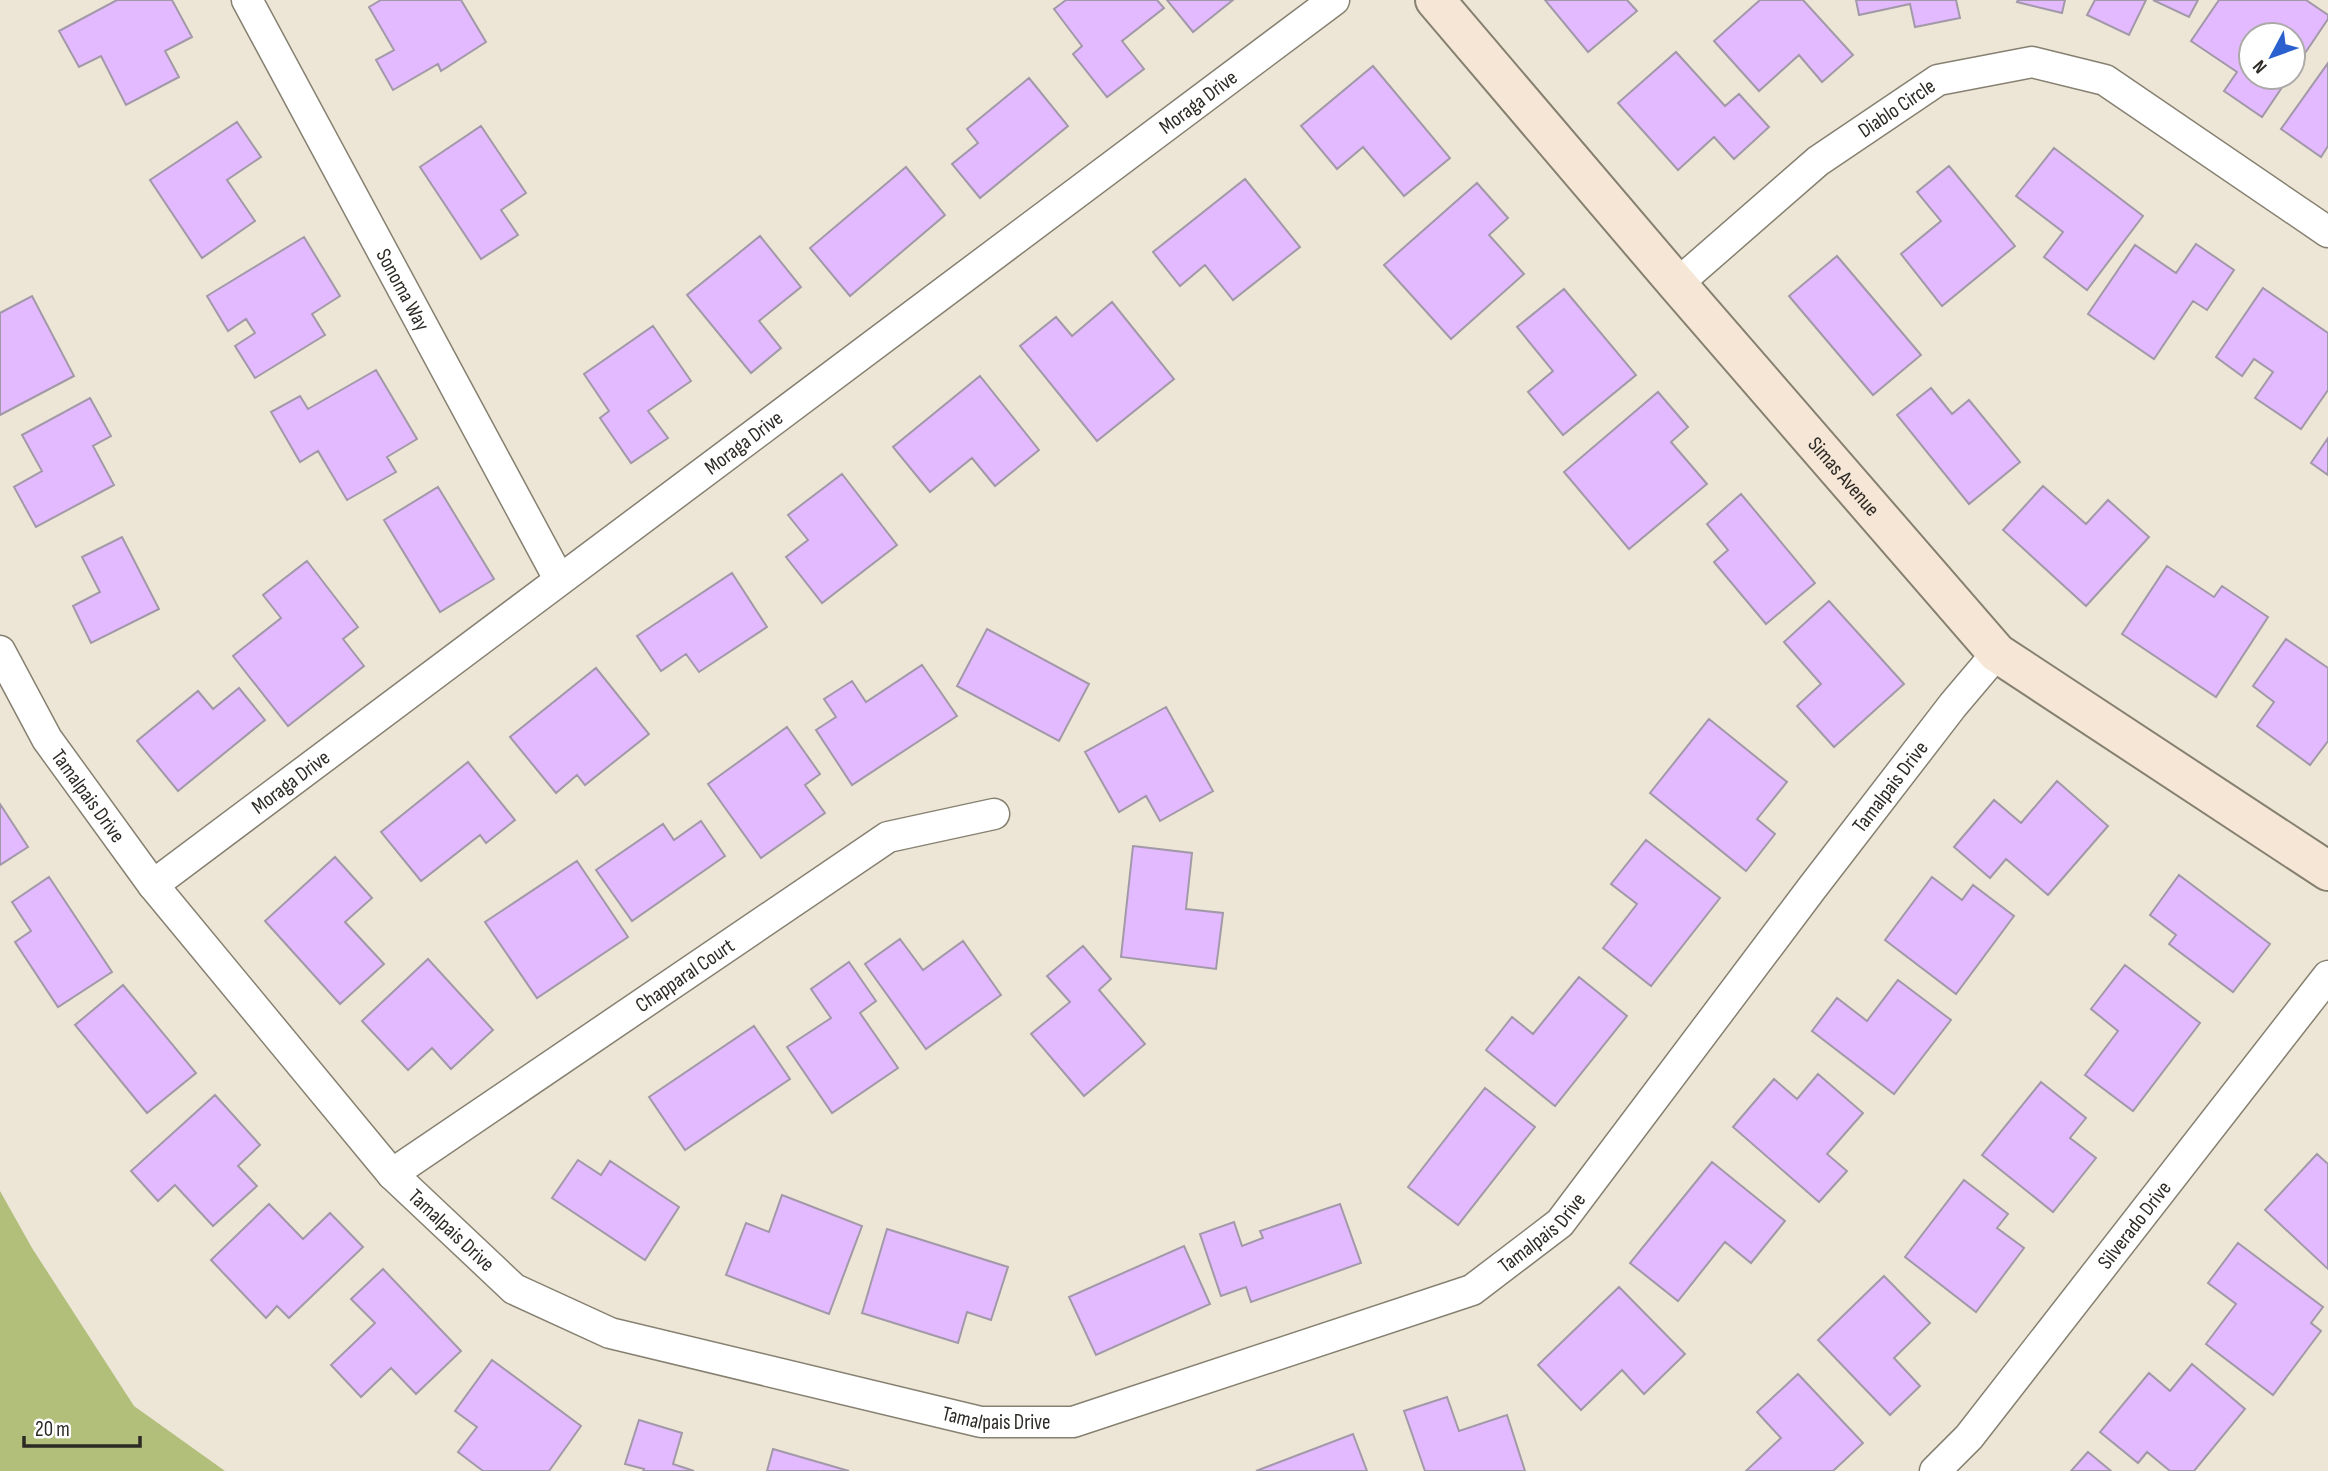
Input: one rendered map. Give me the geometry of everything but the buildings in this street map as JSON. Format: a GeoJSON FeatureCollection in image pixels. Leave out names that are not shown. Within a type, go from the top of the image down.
{"type":"FeatureCollection","features":[{"type":"Feature","properties":{"kind":"street","name":"Sonoma Way"},"geometry":{"type":"LineString","coordinates":[[247,0],[559,579]]}},
{"type":"Feature","properties":{"kind":"street","name":"Moraga Drive"},"geometry":{"type":"LineString","coordinates":[[153,885],[1334,0]]}},
{"type":"Feature","properties":{"kind":"street","name":"Simas Avenue"},"geometry":{"type":"LineString","coordinates":[[1435,0],[1997,653],[2328,871]]}},
{"type":"Feature","properties":{"kind":"street","name":"Diablo Circle"},"geometry":{"type":"LineString","coordinates":[[1677,284],[1818,161],[1938,80],[2032,62],[2105,80],[2328,232]]}},
{"type":"Feature","properties":{"kind":"street","name":"Tamalpais Drive"},"geometry":{"type":"LineString","coordinates":[[0,651],[47,739],[153,885],[392,1174],[513,1289],[610,1333],[981,1422],[1073,1422],[1472,1290],[1560,1223],[1821,877],[1953,705],[1997,653]]}},
{"type":"Feature","properties":{"kind":"street","name":"Chapparal Court"},"geometry":{"type":"LineString","coordinates":[[392,1174],[888,836],[994,814]]}},
{"type":"Feature","properties":{"kind":"street","name":"Silverado Drive"},"geometry":{"type":"LineString","coordinates":[[1935,1471],[1969,1437],[2328,976]]}},
{"type":"Feature","properties":{"kind":"green space"},"geometry":{"type":"Polygon","coordinates":[[[0,1191],[32,1248],[134,1406],[225,1471],[0,1471],[0,1191]]]}}]}
